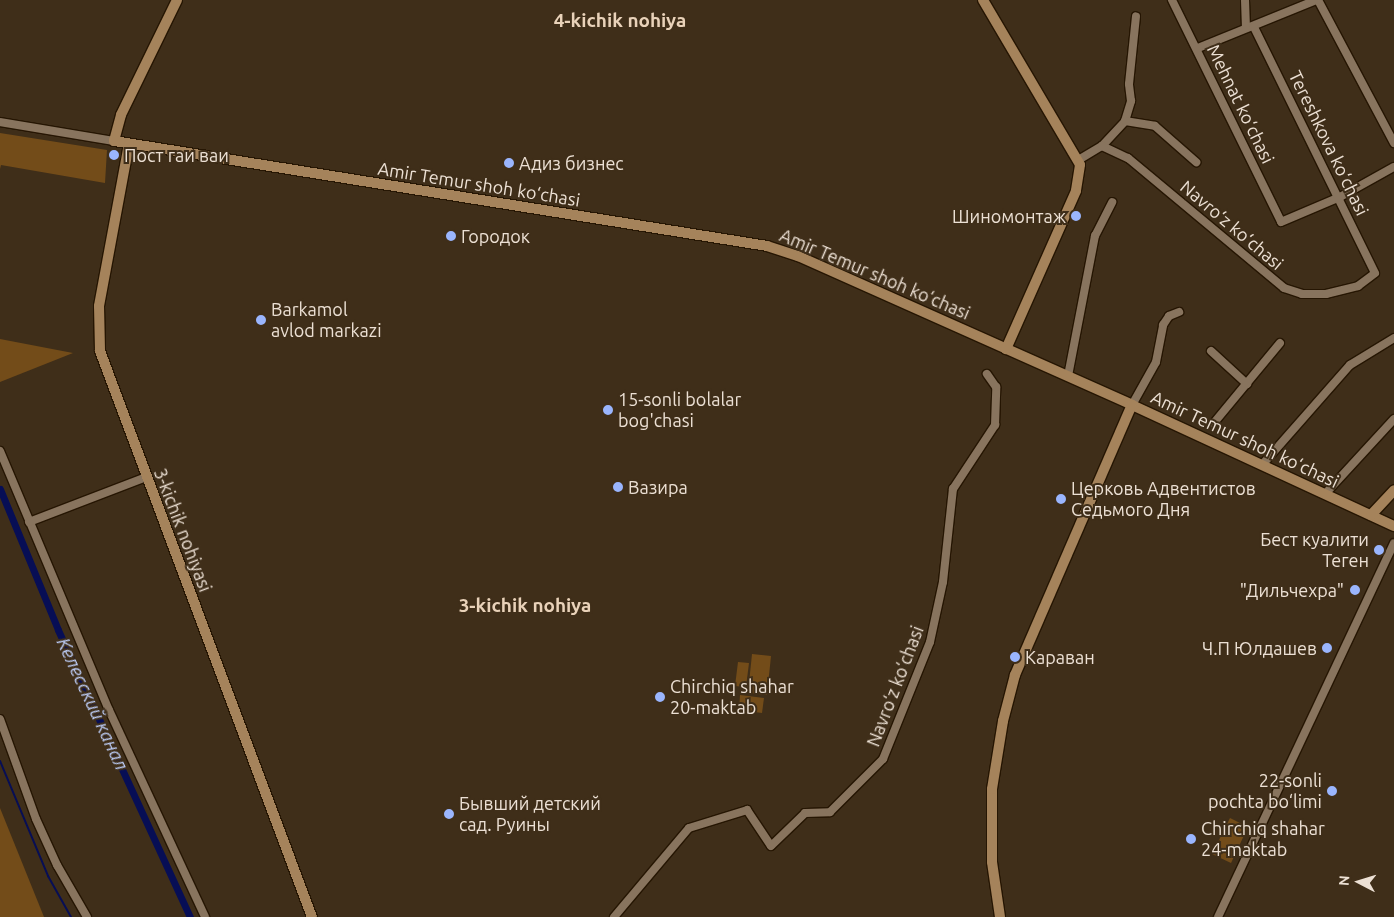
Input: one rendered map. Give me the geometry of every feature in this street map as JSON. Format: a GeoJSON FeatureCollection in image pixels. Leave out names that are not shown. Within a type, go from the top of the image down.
{"type":"FeatureCollection","features":[{"type":"Feature","properties":{"kind":"main road"},"geometry":{"type":"LineString","coordinates":[[114,141],[122,115],[177,0]]}},
{"type":"Feature","properties":{"kind":"main road"},"geometry":{"type":"LineString","coordinates":[[983,0],[1080,160],[1076,191],[1006,349]]}},
{"type":"Feature","properties":{"kind":"main road","name":"Amir Temur shoh ko‘chasi"},"geometry":{"type":"LineString","coordinates":[[114,141],[767,246],[798,256],[1068,376],[1394,526]]}},
{"type":"Feature","properties":{"kind":"main road","name":"3-kichik nohiyasi"},"geometry":{"type":"LineString","coordinates":[[129,144],[99,306],[97,338],[146,477],[312,917]]}},
{"type":"Feature","properties":{"kind":"main road"},"geometry":{"type":"LineString","coordinates":[[1000,917],[992,862],[992,789],[1003,721],[1015,675],[1132,405]]}},
{"type":"Feature","properties":{"kind":"main road"},"geometry":{"type":"LineString","coordinates":[[1371,515],[1394,490]]}},
{"type":"Feature","properties":{"kind":"street","name":"Mehnat ko‘chasi"},"geometry":{"type":"LineString","coordinates":[[1172,0],[1198,48],[1281,222],[1340,197]]}},
{"type":"Feature","properties":{"kind":"street","name":"Tereshkova ko‘chasi"},"geometry":{"type":"LineString","coordinates":[[1245,0],[1250,27],[1340,197],[1375,274]]}},
{"type":"Feature","properties":{"kind":"street"},"geometry":{"type":"LineString","coordinates":[[1198,48],[1317,0],[1394,143]]}},
{"type":"Feature","properties":{"kind":"street"},"geometry":{"type":"LineString","coordinates":[[1080,160],[1102,146],[1125,121],[1131,101],[1129,84],[1136,16]]}},
{"type":"Feature","properties":{"kind":"street"},"geometry":{"type":"LineString","coordinates":[[1125,121],[1155,126],[1196,162]]}},
{"type":"Feature","properties":{"kind":"street"},"geometry":{"type":"LineString","coordinates":[[0,122],[114,141]]}},
{"type":"Feature","properties":{"kind":"street","name":"Navro‘z ko‘chasi"},"geometry":{"type":"LineString","coordinates":[[1102,146],[1128,158],[1248,261],[1284,288],[1302,294],[1326,294],[1358,286],[1375,274]]}},
{"type":"Feature","properties":{"kind":"street"},"geometry":{"type":"LineString","coordinates":[[1340,197],[1394,167]]}},
{"type":"Feature","properties":{"kind":"street"},"geometry":{"type":"LineString","coordinates":[[1068,376],[1095,236],[1112,202]]}},
{"type":"Feature","properties":{"kind":"street"},"geometry":{"type":"LineString","coordinates":[[1132,405],[1156,362],[1163,325],[1169,316],[1179,312]]}},
{"type":"Feature","properties":{"kind":"street"},"geometry":{"type":"LineString","coordinates":[[1262,465],[1350,365],[1394,338]]}},
{"type":"Feature","properties":{"kind":"street"},"geometry":{"type":"LineString","coordinates":[[1213,424],[1280,343]]}},
{"type":"Feature","properties":{"kind":"street"},"geometry":{"type":"LineString","coordinates":[[1211,351],[1247,384]]}},
{"type":"Feature","properties":{"kind":"street","name":"Navro‘z ko‘chasi"},"geometry":{"type":"LineString","coordinates":[[614,917],[689,828],[747,810],[771,846],[805,813],[830,812],[883,759],[930,642],[943,582],[953,489],[995,425],[996,388],[987,374]]}},
{"type":"Feature","properties":{"kind":"street"},"geometry":{"type":"LineString","coordinates":[[1325,494],[1394,419]]}},
{"type":"Feature","properties":{"kind":"street"},"geometry":{"type":"LineString","coordinates":[[0,451],[109,710],[205,917]]}},
{"type":"Feature","properties":{"kind":"street"},"geometry":{"type":"LineString","coordinates":[[29,522],[146,477]]}},
{"type":"Feature","properties":{"kind":"street"},"geometry":{"type":"LineString","coordinates":[[1218,917],[1394,543]]}},
{"type":"Feature","properties":{"kind":"street"},"geometry":{"type":"LineString","coordinates":[[0,719],[40,827],[57,865],[87,917]]}},
{"type":"Feature","properties":{"kind":"shaded area"},"geometry":{"type":"Polygon","coordinates":[[[0,133],[107,150],[105,183],[1,165],[0,169],[0,133]]]}},
{"type":"Feature","properties":{"kind":"shaded area"},"geometry":{"type":"Polygon","coordinates":[[[0,339],[73,353],[0,382],[0,339]]]}},
{"type":"Feature","properties":{"kind":"shaded area"},"geometry":{"type":"Polygon","coordinates":[[[752,654],[771,656],[767,695],[748,693],[752,654]]]}},
{"type":"Feature","properties":{"kind":"shaded area"},"geometry":{"type":"Polygon","coordinates":[[[738,662],[749,663],[746,687],[735,686],[738,662]]]}},
{"type":"Feature","properties":{"kind":"shaded area"},"geometry":{"type":"Polygon","coordinates":[[[740,695],[764,698],[762,713],[739,710],[740,695]]]}},
{"type":"Feature","properties":{"kind":"shaded area"},"geometry":{"type":"Polygon","coordinates":[[[0,808],[44,917],[0,917],[0,808]]]}},
{"type":"Feature","properties":{"kind":"shaded area"},"geometry":{"type":"Polygon","coordinates":[[[1230,818],[1248,827],[1231,863],[1212,854],[1230,818]]]}},
{"type":"Feature","properties":{"kind":"waterway","name":"Келесский канал"},"geometry":{"type":"LineString","coordinates":[[0,489],[58,630],[190,917]]}},
{"type":"Feature","properties":{"kind":"waterway"},"geometry":{"type":"LineString","coordinates":[[0,761],[48,876],[71,917]]}},
{"type":"Feature","properties":{"kind":"place","name":"Пост гаи ваи"},"geometry":{"type":"Point","coordinates":[114,155]}},
{"type":"Feature","properties":{"kind":"place","name":"Адиз бизнес"},"geometry":{"type":"Point","coordinates":[509,163]}},
{"type":"Feature","properties":{"kind":"place","name":"Шиномонтаж"},"geometry":{"type":"Point","coordinates":[1076,216]}},
{"type":"Feature","properties":{"kind":"place","name":"Городок"},"geometry":{"type":"Point","coordinates":[451,236]}},
{"type":"Feature","properties":{"kind":"place","name":"Barkamol avlod markazi"},"geometry":{"type":"Point","coordinates":[261,320]}},
{"type":"Feature","properties":{"kind":"place","name":"15-sonli bolalar bog'chasi"},"geometry":{"type":"Point","coordinates":[608,410]}},
{"type":"Feature","properties":{"kind":"place","name":"Вазира"},"geometry":{"type":"Point","coordinates":[618,487]}},
{"type":"Feature","properties":{"kind":"place","name":"Церковь Адвентистов Седьмого Дня"},"geometry":{"type":"Point","coordinates":[1061,499]}},
{"type":"Feature","properties":{"kind":"place","name":"Бест куалити Теген"},"geometry":{"type":"Point","coordinates":[1379,550]}},
{"type":"Feature","properties":{"kind":"place","name":"\"Дильчехра\""},"geometry":{"type":"Point","coordinates":[1355,590]}},
{"type":"Feature","properties":{"kind":"place","name":"Ч.П Юлдашев"},"geometry":{"type":"Point","coordinates":[1327,648]}},
{"type":"Feature","properties":{"kind":"place","name":"Караван"},"geometry":{"type":"Point","coordinates":[1015,657]}},
{"type":"Feature","properties":{"kind":"place","name":"Chirchiq shahar 20-maktab"},"geometry":{"type":"Point","coordinates":[660,697]}},
{"type":"Feature","properties":{"kind":"place","name":"22-sonli pochta bo‘limi"},"geometry":{"type":"Point","coordinates":[1332,791]}},
{"type":"Feature","properties":{"kind":"place","name":"Бывший детский сад. Руины"},"geometry":{"type":"Point","coordinates":[449,814]}},
{"type":"Feature","properties":{"kind":"place","name":"Chirchiq shahar 24-maktab"},"geometry":{"type":"Point","coordinates":[1191,839]}},
{"type":"Feature","properties":{"kind":"district","name":"4-kichik nohiya"},"geometry":{"type":"Point","coordinates":[620,21]}},
{"type":"Feature","properties":{"kind":"district","name":"3-kichik nohiya"},"geometry":{"type":"Point","coordinates":[525,606]}}]}
